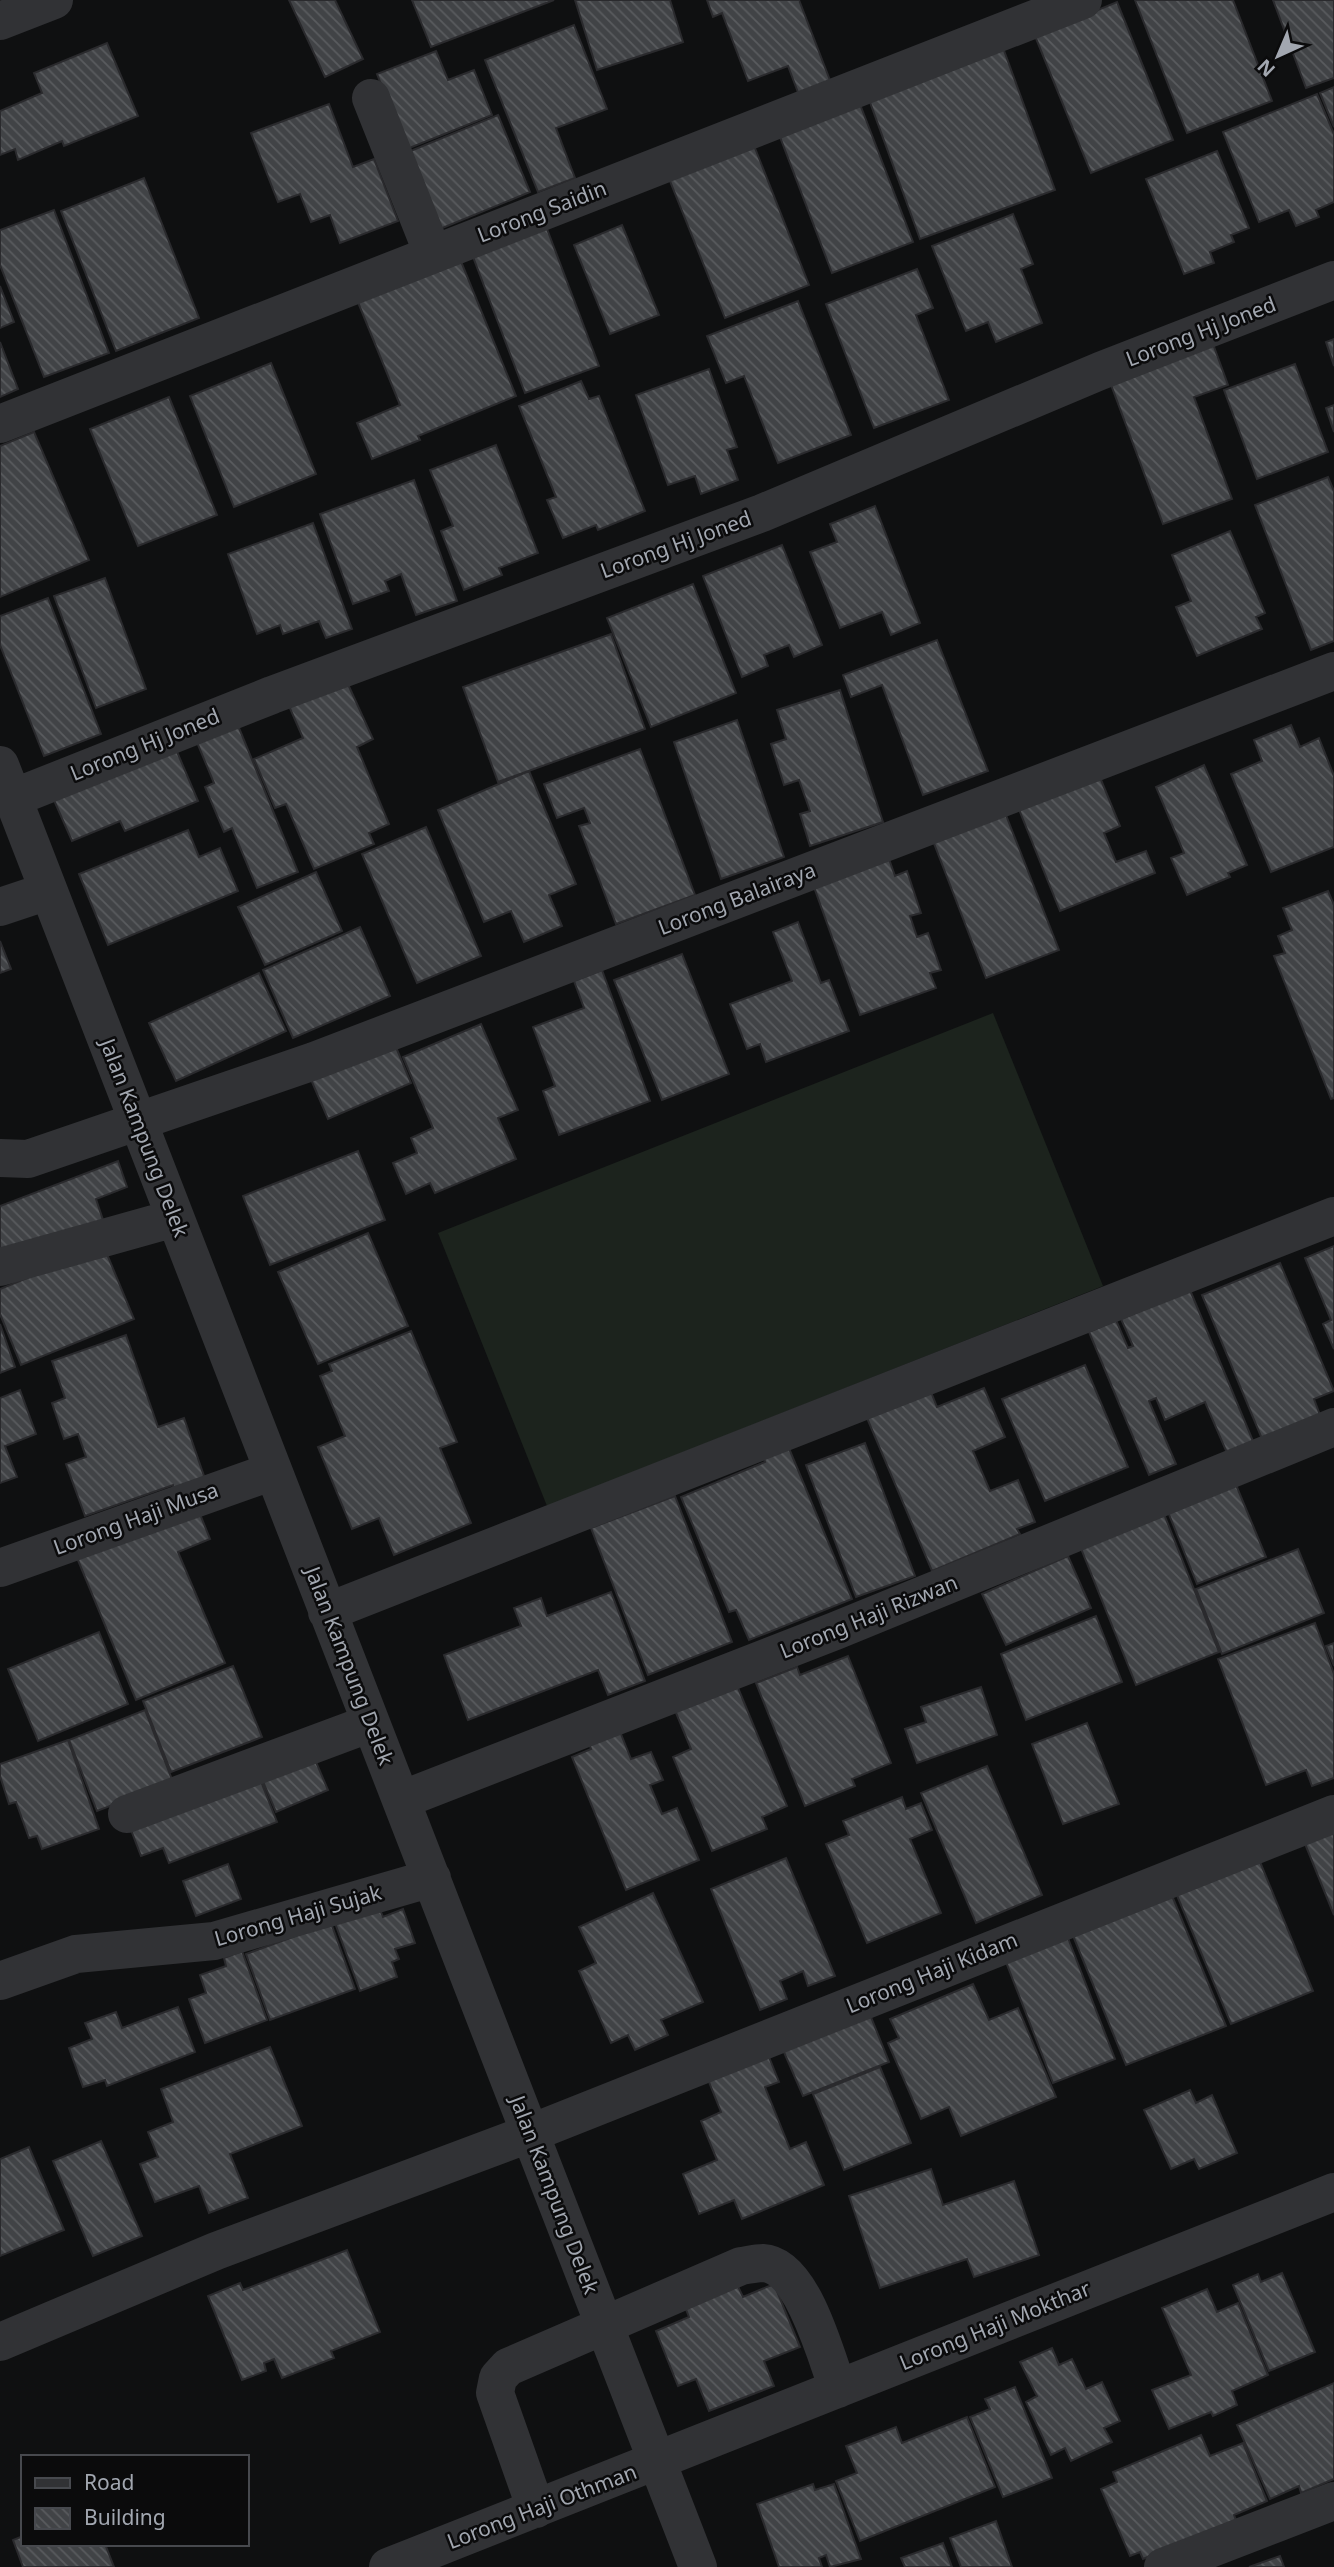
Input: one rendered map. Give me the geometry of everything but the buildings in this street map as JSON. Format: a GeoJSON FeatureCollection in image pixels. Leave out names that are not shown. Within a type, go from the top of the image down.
{"type":"FeatureCollection","features":[{"type":"Feature","properties":{"kind":"street"},"geometry":{"type":"LineString","coordinates":[[0,21],[54,0]]}},
{"type":"Feature","properties":{"kind":"street","name":"Lorong Saidin"},"geometry":{"type":"LineString","coordinates":[[0,424],[1083,0]]}},
{"type":"Feature","properties":{"kind":"street"},"geometry":{"type":"LineString","coordinates":[[371,97],[433,254]]}},
{"type":"Feature","properties":{"kind":"street","name":"Lorong Hj Joned"},"geometry":{"type":"LineString","coordinates":[[6,782],[272,695],[762,513],[1100,372],[1334,280]]}},
{"type":"Feature","properties":{"kind":"street","name":"Lorong Balairaya"},"geometry":{"type":"LineString","coordinates":[[0,1158],[28,1159],[314,1061],[1334,671]]}},
{"type":"Feature","properties":{"kind":"street","name":"Jalan Kampung Delek"},"geometry":{"type":"LineString","coordinates":[[6,782],[698,2567]]}},
{"type":"Feature","properties":{"kind":"street"},"geometry":{"type":"LineString","coordinates":[[0,907],[48,891]]}},
{"type":"Feature","properties":{"kind":"street"},"geometry":{"type":"LineString","coordinates":[[327,1612],[1334,1216]]}},
{"type":"Feature","properties":{"kind":"street"},"geometry":{"type":"LineString","coordinates":[[0,1267],[175,1218]]}},
{"type":"Feature","properties":{"kind":"street","name":"Lorong Haji Rizwan"},"geometry":{"type":"LineString","coordinates":[[401,1800],[835,1631],[1334,1427]]}},
{"type":"Feature","properties":{"kind":"street","name":"Lorong Haji Musa"},"geometry":{"type":"LineString","coordinates":[[0,1568],[273,1471]]}},
{"type":"Feature","properties":{"kind":"street"},"geometry":{"type":"LineString","coordinates":[[127,1814],[371,1723]]}},
{"type":"Feature","properties":{"kind":"street","name":"Lorong Haji Kidam"},"geometry":{"type":"LineString","coordinates":[[0,2342],[216,2250],[531,2133],[1334,1814]]}},
{"type":"Feature","properties":{"kind":"street","name":"Lorong Haji Sujak"},"geometry":{"type":"LineString","coordinates":[[0,1981],[76,1954],[214,1941],[432,1878]]}},
{"type":"Feature","properties":{"kind":"street","name":"Lorong Haji Mokthar"},"geometry":{"type":"LineString","coordinates":[[657,2462],[1334,2192]]}},
{"type":"Feature","properties":{"kind":"street"},"geometry":{"type":"LineString","coordinates":[[536,2509],[495,2393],[498,2378],[508,2367],[741,2266],[765,2263],[786,2272],[801,2292],[838,2389]]}},
{"type":"Feature","properties":{"kind":"street","name":"Lorong Haji Othman"},"geometry":{"type":"LineString","coordinates":[[388,2567],[657,2462]]}},
{"type":"Feature","properties":{"kind":"street"},"geometry":{"type":"LineString","coordinates":[[1163,2567],[1334,2501]]}},
{"type":"Feature","properties":{"kind":"shaded area"},"geometry":{"type":"Polygon","coordinates":[[[993,1013],[1103,1286],[547,1506],[438,1233],[993,1013]]]}}]}
